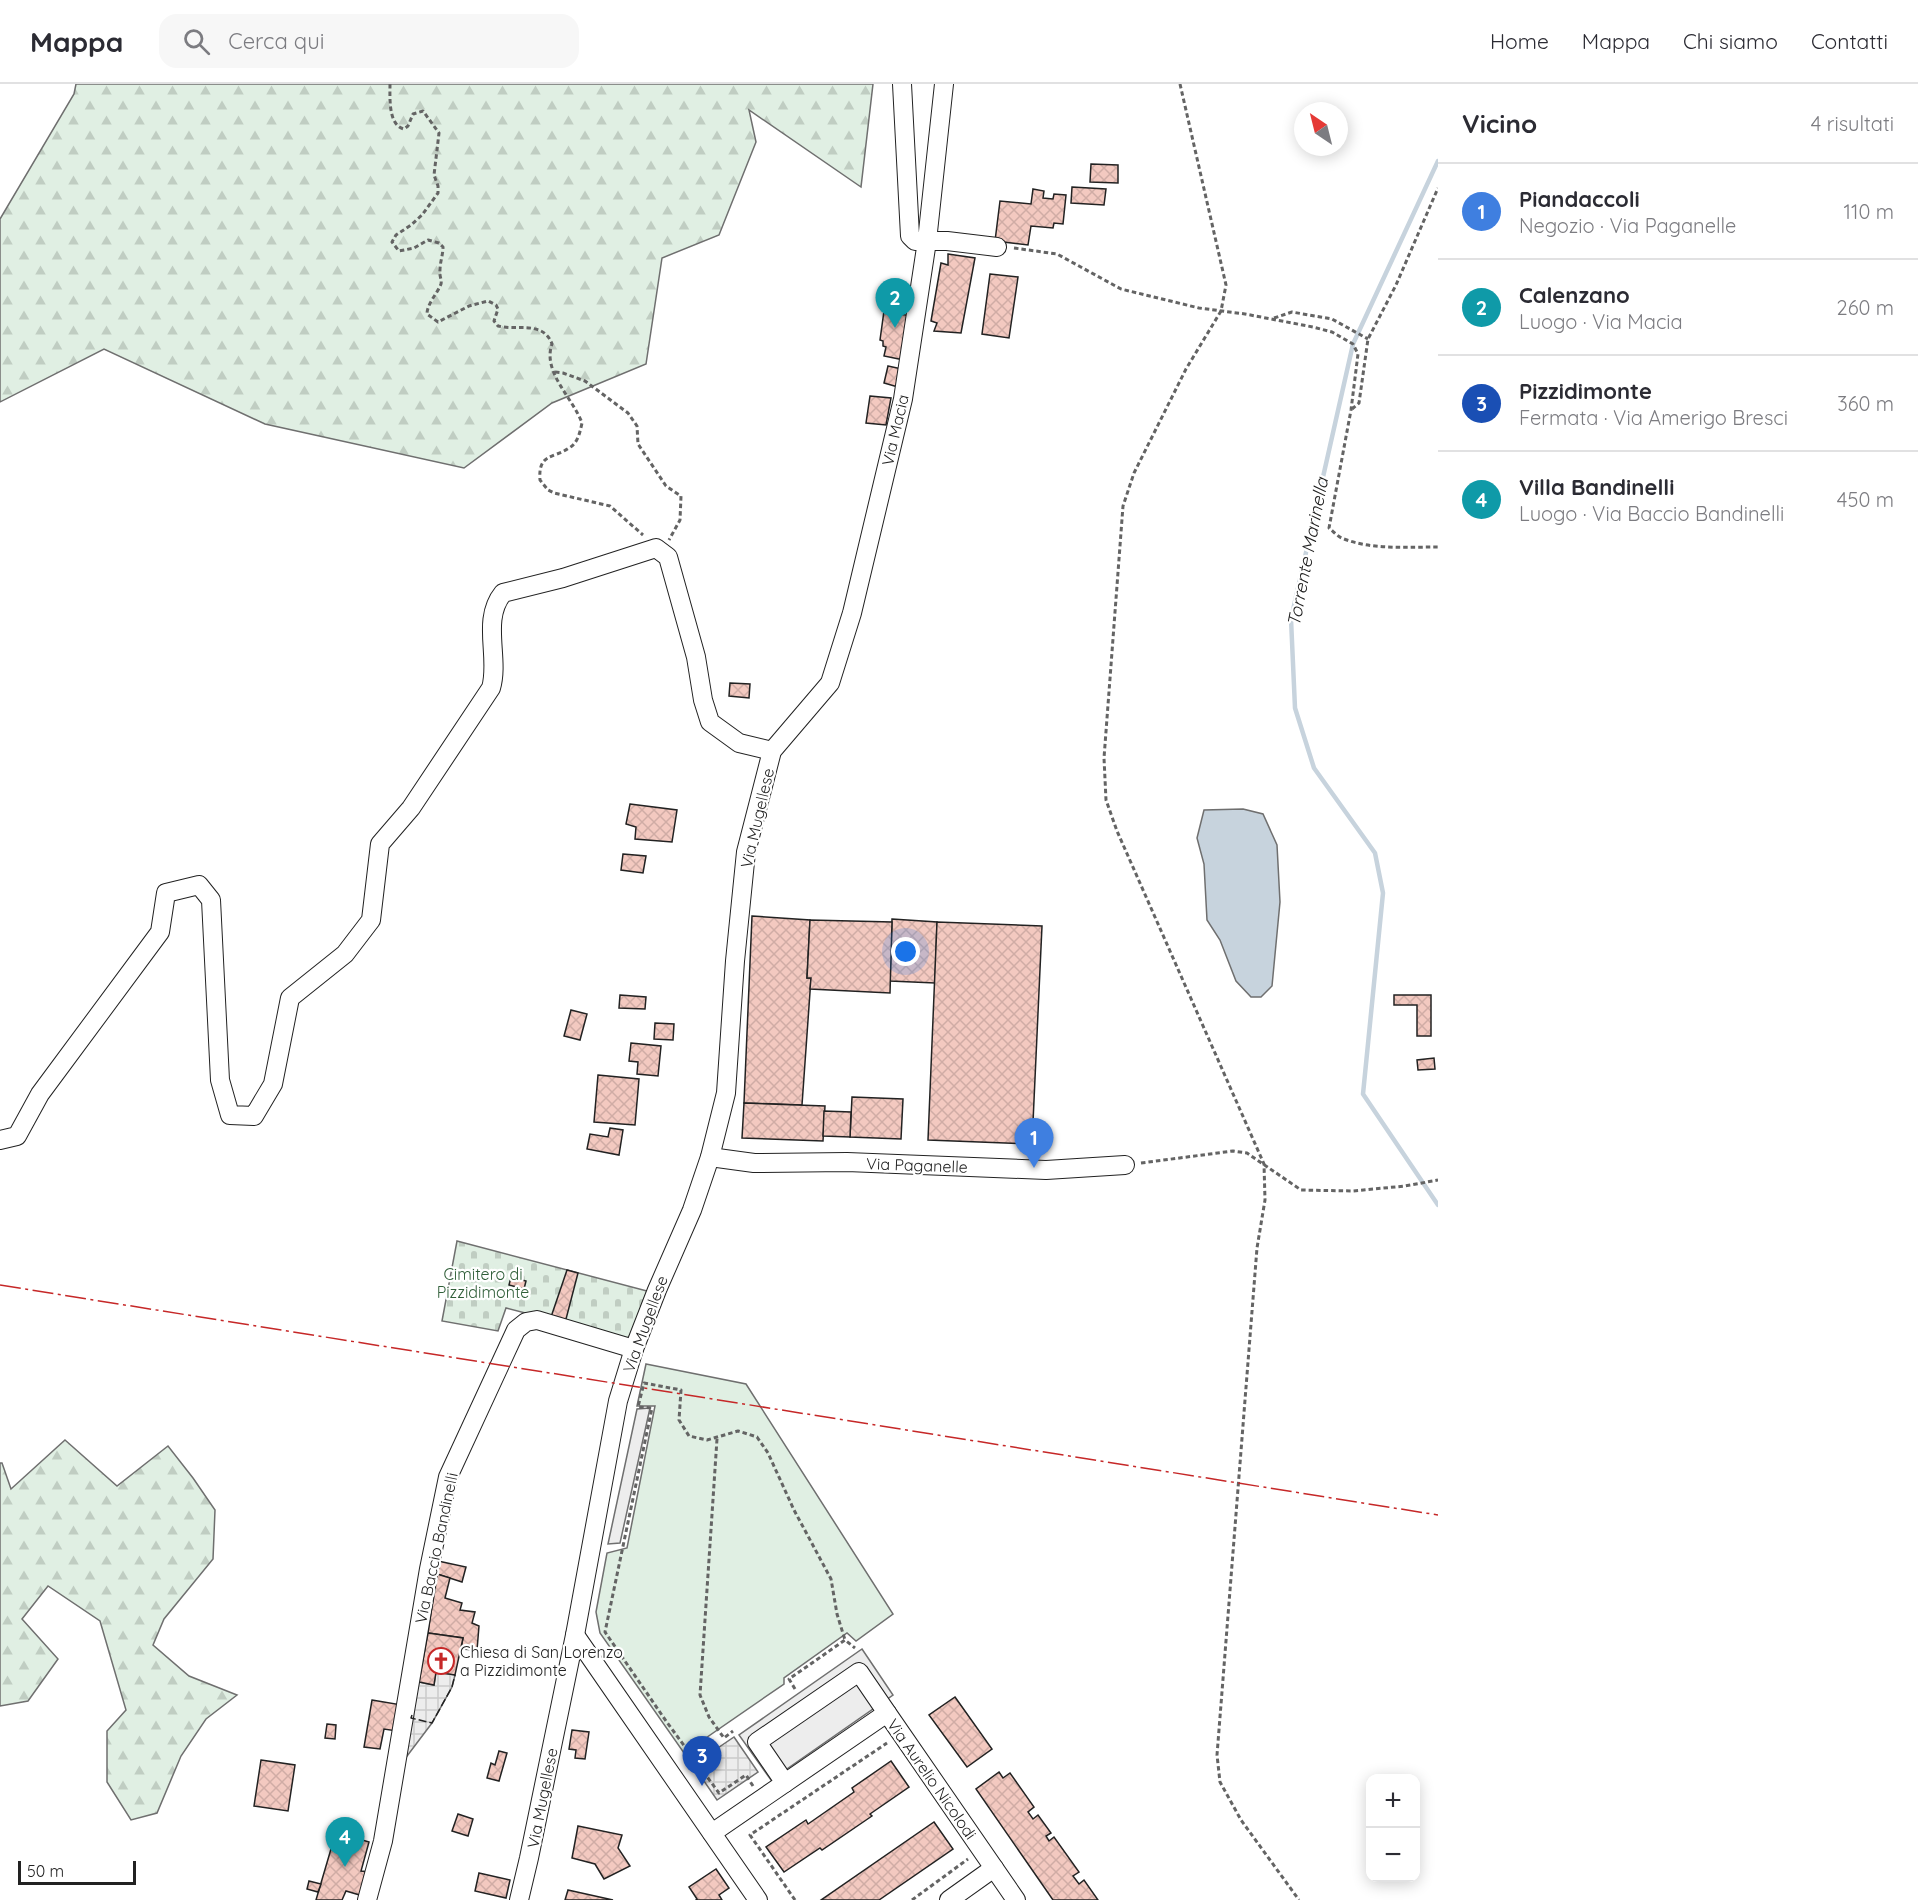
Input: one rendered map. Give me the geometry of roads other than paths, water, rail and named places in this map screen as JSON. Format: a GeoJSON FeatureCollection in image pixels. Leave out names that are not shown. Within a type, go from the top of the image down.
{"type":"FeatureCollection","features":[{"type":"Feature","properties":{"kind":"street"},"geometry":{"type":"LineString","coordinates":[[902,84],[910,236],[915,241],[947,241],[997,247]]}},
{"type":"Feature","properties":{"kind":"street","name":"Via Macia"},"geometry":{"type":"LineString","coordinates":[[772,751],[830,683],[852,613],[903,399],[927,241],[944,84]]}},
{"type":"Feature","properties":{"kind":"street"},"geometry":{"type":"LineString","coordinates":[[0,1140],[17,1136],[40,1094],[160,932],[166,893],[199,885],[211,900],[220,1080],[230,1116],[254,1116],[273,1084],[290,998],[345,954],[371,920],[380,844],[411,808],[491,688],[495,675],[491,628],[498,599],[502,593],[563,578],[657,550],[668,557],[696,657],[703,700],[710,722],[739,743],[772,751]]}},
{"type":"Feature","properties":{"kind":"street","name":"Via Mugellese"},"geometry":{"type":"LineString","coordinates":[[519,1900],[574,1635],[618,1401],[634,1349],[692,1210],[710,1157],[726,1093],[735,961],[746,852],[772,751]]}},
{"type":"Feature","properties":{"kind":"street","name":"Via Paganelle"},"geometry":{"type":"LineString","coordinates":[[710,1157],[754,1163],[847,1162],[1046,1170],[1125,1165]]}},
{"type":"Feature","properties":{"kind":"street","name":"Via Baccio Bandinelli"},"geometry":{"type":"LineString","coordinates":[[367,1900],[383,1841],[429,1569],[448,1477],[516,1330],[525,1322],[537,1320],[634,1349]]}},
{"type":"Feature","properties":{"kind":"street"},"geometry":{"type":"LineString","coordinates":[[574,1635],[758,1900]]}},
{"type":"Feature","properties":{"kind":"street"},"geometry":{"type":"LineString","coordinates":[[785,1783],[757,1743],[859,1672],[887,1713]]}},
{"type":"Feature","properties":{"kind":"street","name":"Via Aurelio Nicolodi"},"geometry":{"type":"LineString","coordinates":[[712,1833],[887,1713],[1016,1900]]}},
{"type":"Feature","properties":{"kind":"street"},"geometry":{"type":"LineString","coordinates":[[949,1900],[994,1868]]}},
{"type":"Feature","properties":{"kind":"waterway","name":"Torrente Marinella"},"geometry":{"type":"LineString","coordinates":[[1438,161],[1353,344],[1291,619],[1295,708],[1314,768],[1375,853],[1383,893],[1363,1094],[1438,1205]]}},
{"type":"Feature","properties":{"kind":"place","name":"Calenzano"},"geometry":{"type":"Point","coordinates":[895,328]}},
{"type":"Feature","properties":{"kind":"place","name":"Piandaccoli"},"geometry":{"type":"Point","coordinates":[1034,1168]}},
{"type":"Feature","properties":{"kind":"place","name":"Chiesa di San Lorenzo a Pizzidimonte"},"geometry":{"type":"Point","coordinates":[441,1661]}},
{"type":"Feature","properties":{"kind":"place","name":"Pizzidimonte"},"geometry":{"type":"Point","coordinates":[702,1786]}},
{"type":"Feature","properties":{"kind":"place","name":"Villa Bandinelli"},"geometry":{"type":"Point","coordinates":[345,1867]}},
{"type":"Feature","properties":{"kind":"park label","name":"Cimitero di Pizzidimonte"},"geometry":{"type":"Point","coordinates":[483,1283]}}]}
